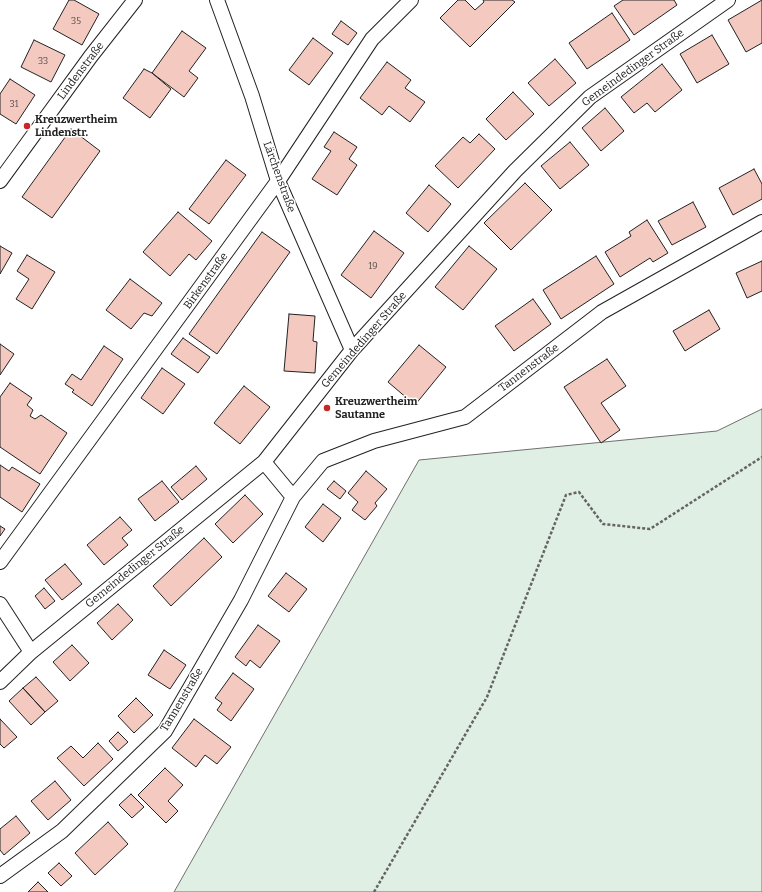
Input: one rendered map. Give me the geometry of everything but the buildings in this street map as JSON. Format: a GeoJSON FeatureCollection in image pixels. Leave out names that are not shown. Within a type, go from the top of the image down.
{"type":"FeatureCollection","features":[{"type":"Feature","properties":{"kind":"street","name":"Lindenstraße"},"geometry":{"type":"LineString","coordinates":[[0,181],[91,56],[135,0]]}},
{"type":"Feature","properties":{"kind":"street","name":"Lärchenstraße"},"geometry":{"type":"LineString","coordinates":[[217,0],[252,96],[278,181],[352,350]]}},
{"type":"Feature","properties":{"kind":"street","name":"Birkenstraße"},"geometry":{"type":"LineString","coordinates":[[0,562],[278,181],[372,40],[411,0]]}},
{"type":"Feature","properties":{"kind":"street","name":"Gemeindedinger Straße"},"geometry":{"type":"LineString","coordinates":[[0,682],[31,652],[264,462],[352,350],[515,171],[590,98],[728,0]]}},
{"type":"Feature","properties":{"kind":"street","name":"Tannenstraße"},"geometry":{"type":"LineString","coordinates":[[0,876],[62,831],[165,731],[241,600],[293,498],[324,461],[374,441],[465,417],[602,312],[762,222]]}},
{"type":"Feature","properties":{"kind":"street"},"geometry":{"type":"LineString","coordinates":[[264,462],[293,498]]}},
{"type":"Feature","properties":{"kind":"street"},"geometry":{"type":"LineString","coordinates":[[0,604],[31,652]]}},
{"type":"Feature","properties":{"kind":"path"},"geometry":{"type":"LineString","coordinates":[[374,892],[487,697],[566,495],[579,492],[603,524],[650,529],[762,457]]}},
{"type":"Feature","properties":{"kind":"green space"},"geometry":{"type":"Polygon","coordinates":[[[762,409],[762,892],[174,892],[419,460],[717,431],[762,409]]]}},
{"type":"Feature","properties":{"kind":"place","name":"Kreuzwertheim Lindenstr."},"geometry":{"type":"Point","coordinates":[27,126]}},
{"type":"Feature","properties":{"kind":"place","name":"Kreuzwertheim Sautanne"},"geometry":{"type":"Point","coordinates":[327,408]}}]}
